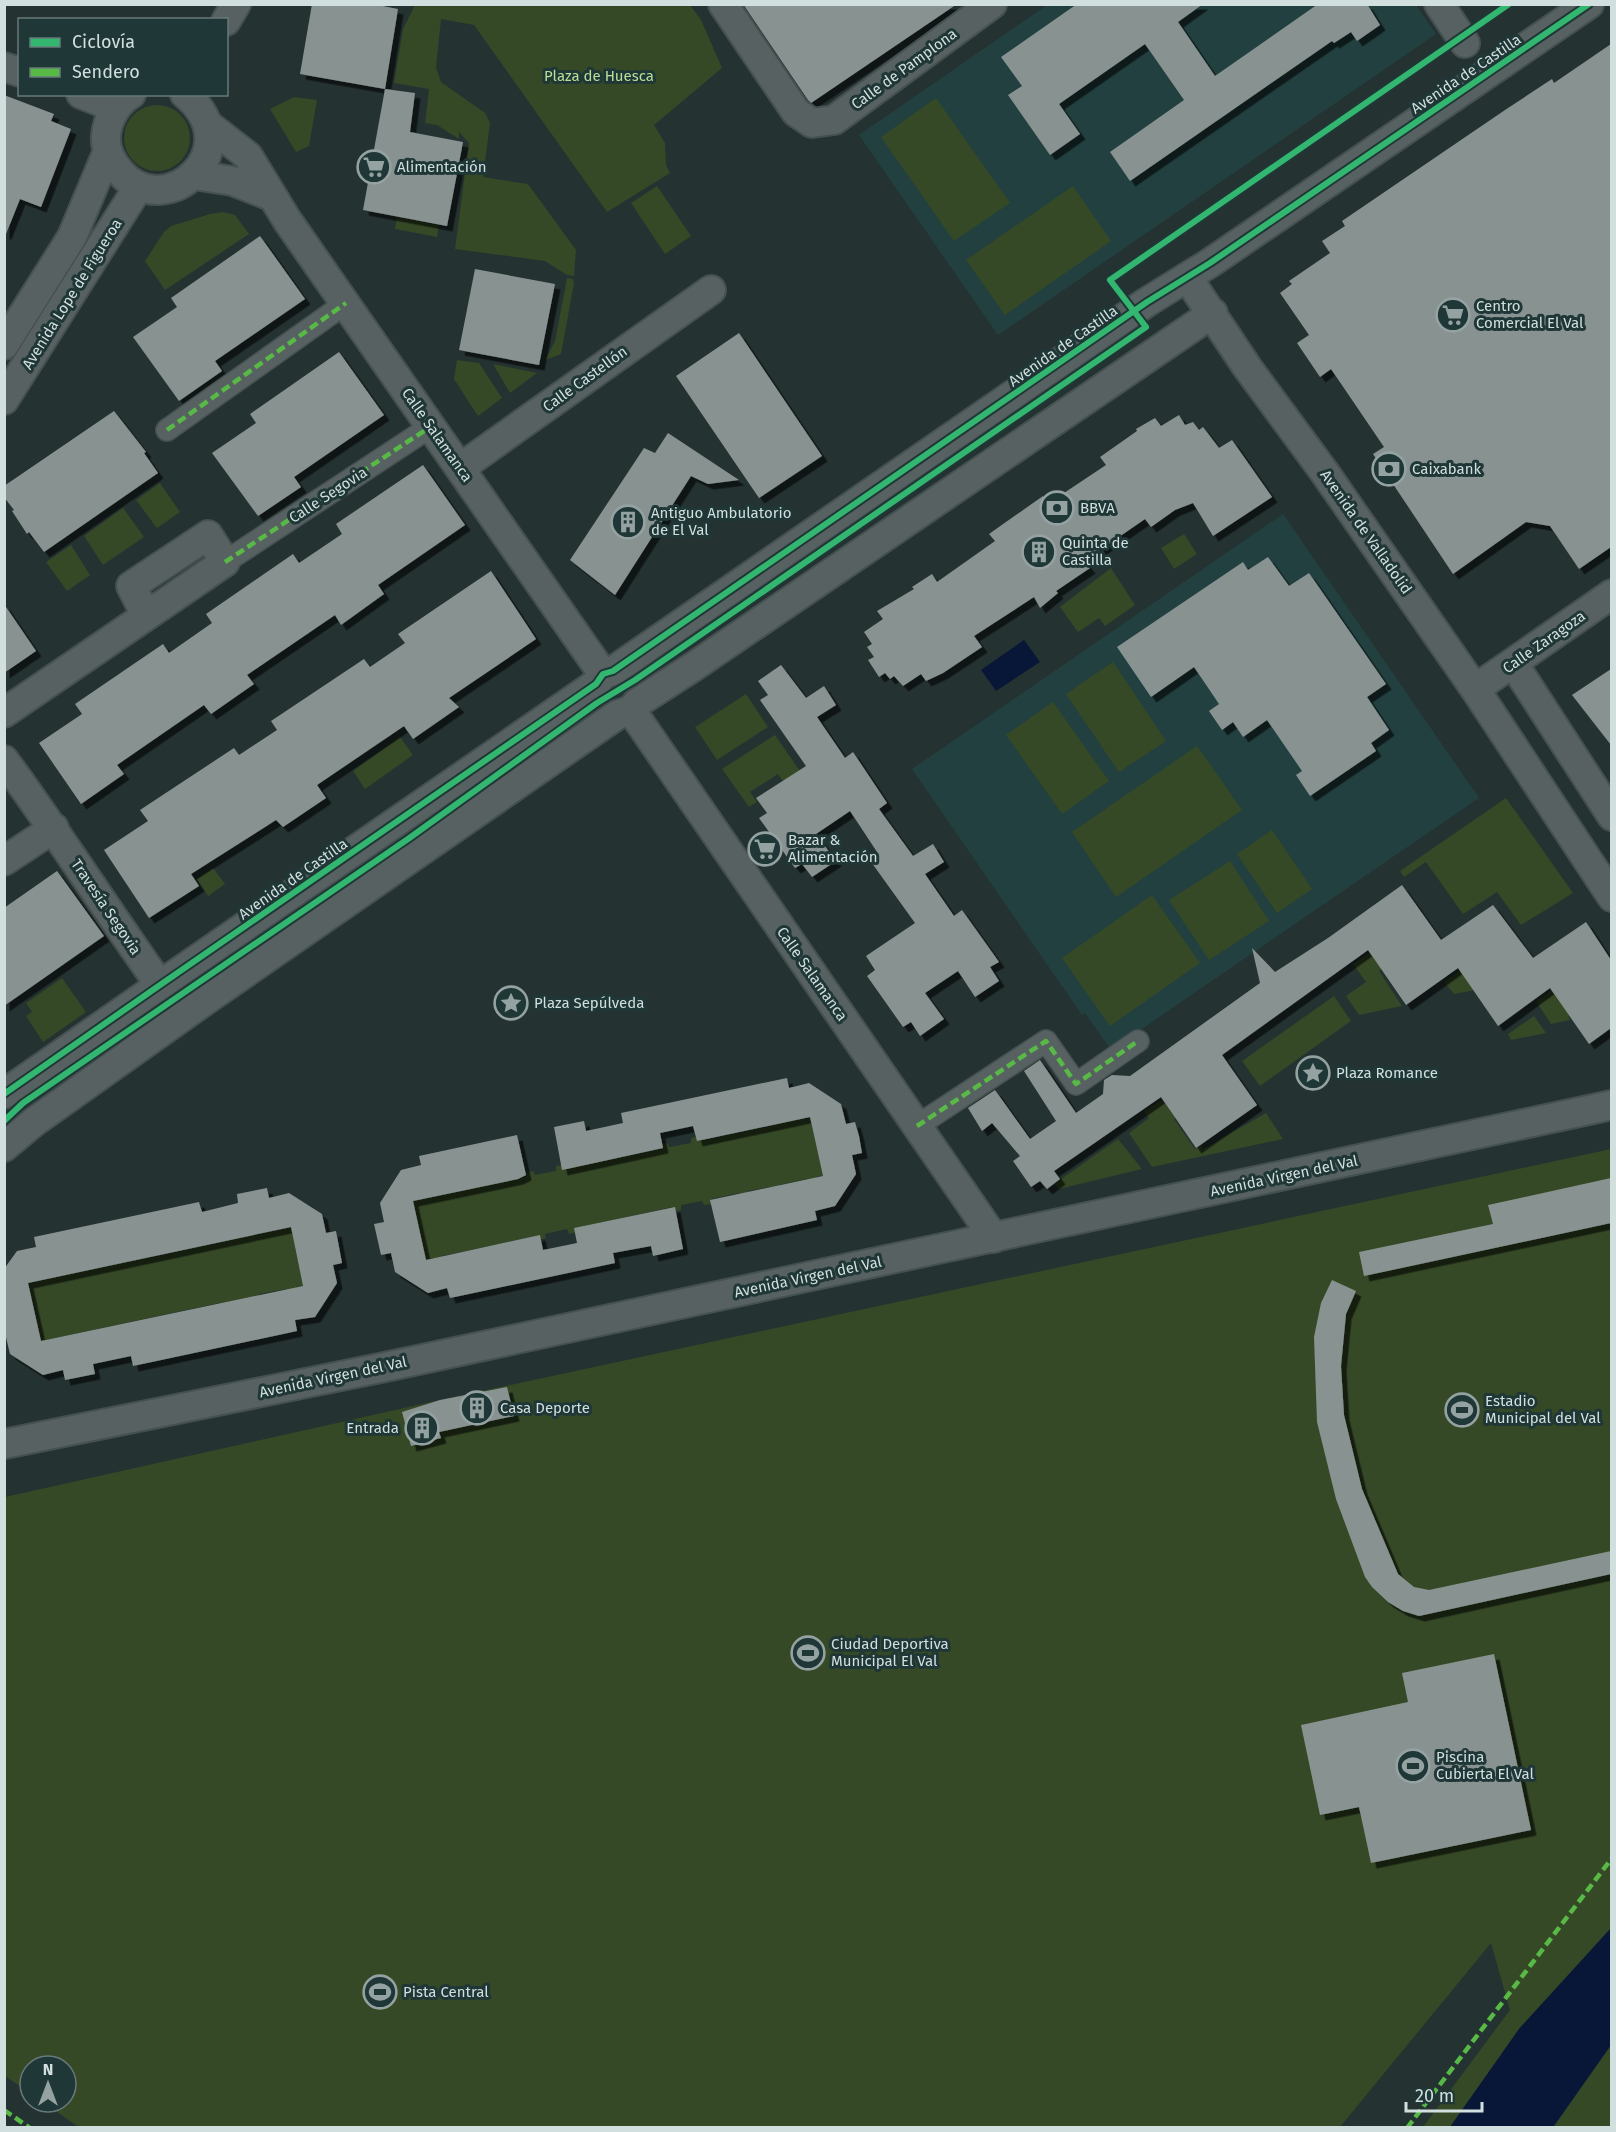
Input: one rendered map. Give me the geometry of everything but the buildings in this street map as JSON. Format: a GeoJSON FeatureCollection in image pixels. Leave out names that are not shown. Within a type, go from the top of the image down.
{"type":"FeatureCollection","features":[{"type":"Feature","properties":{"kind":"street"},"geometry":{"type":"LineString","coordinates":[[228,18],[236,4]]}},
{"type":"Feature","properties":{"kind":"street","name":"Calle de Pamplona"},"geometry":{"type":"LineString","coordinates":[[723,4],[796,112],[812,123],[834,120],[992,4]]}},
{"type":"Feature","properties":{"kind":"street"},"geometry":{"type":"LineString","coordinates":[[1439,4],[1463,40]]}},
{"type":"Feature","properties":{"kind":"street","name":"Avenida de Castilla"},"geometry":{"type":"LineString","coordinates":[[4,1094],[604,676],[1147,302],[1590,4]]}},
{"type":"Feature","properties":{"kind":"street"},"geometry":{"type":"LineString","coordinates":[[93,96],[124,101],[109,121],[106,136],[108,151],[114,166],[125,178],[154,190],[168,189],[182,184],[194,175],[208,152],[207,124]]}},
{"type":"Feature","properties":{"kind":"street","name":"Calle Salamanca"},"geometry":{"type":"LineString","coordinates":[[187,96],[202,112],[207,124],[248,156],[271,196],[604,676]]}},
{"type":"Feature","properties":{"kind":"street","name":"Avenida Lope de Figueroa"},"geometry":{"type":"LineString","coordinates":[[4,345],[72,237],[108,151]]}},
{"type":"Feature","properties":{"kind":"street"},"geometry":{"type":"LineString","coordinates":[[194,175],[233,181],[271,196]]}},
{"type":"Feature","properties":{"kind":"street","name":"Avenida Lope de Figueroa"},"geometry":{"type":"LineString","coordinates":[[4,400],[140,186]]}},
{"type":"Feature","properties":{"kind":"street"},"geometry":{"type":"LineString","coordinates":[[4,1148],[34,1122],[203,1002],[628,709],[1213,313],[1187,277]]}},
{"type":"Feature","properties":{"kind":"street","name":"Calle Castellón"},"geometry":{"type":"LineString","coordinates":[[460,468],[711,290]]}},
{"type":"Feature","properties":{"kind":"street"},"geometry":{"type":"LineString","coordinates":[[167,430],[346,303]]}},
{"type":"Feature","properties":{"kind":"street","name":"Avenida de Valladolid"},"geometry":{"type":"LineString","coordinates":[[1213,313],[1247,367],[1325,473],[1475,688],[1611,897]]}},
{"type":"Feature","properties":{"kind":"street","name":"Calle Segovia"},"geometry":{"type":"LineString","coordinates":[[4,713],[225,562],[430,428]]}},
{"type":"Feature","properties":{"kind":"street","name":"Calle Zaragoza"},"geometry":{"type":"LineString","coordinates":[[1475,688],[1611,594]]}},
{"type":"Feature","properties":{"kind":"street"},"geometry":{"type":"LineString","coordinates":[[1513,663],[1611,816]]}},
{"type":"Feature","properties":{"kind":"street"},"geometry":{"type":"LineString","coordinates":[[626,672],[635,680],[639,691],[628,709],[605,712],[597,704],[594,697],[604,676],[626,672]]}},
{"type":"Feature","properties":{"kind":"street","name":"Calle Salamanca"},"geometry":{"type":"LineString","coordinates":[[628,709],[994,1238]]}},
{"type":"Feature","properties":{"kind":"street"},"geometry":{"type":"LineString","coordinates":[[1516,752],[1554,726]]}},
{"type":"Feature","properties":{"kind":"street"},"geometry":{"type":"LineString","coordinates":[[4,759],[54,828],[4,861]]}},
{"type":"Feature","properties":{"kind":"street","name":"Travesía Segovia"},"geometry":{"type":"LineString","coordinates":[[54,828],[122,932],[160,985]]}},
{"type":"Feature","properties":{"kind":"street"},"geometry":{"type":"LineString","coordinates":[[917,1126],[1046,1041],[1076,1084],[1138,1041]]}},
{"type":"Feature","properties":{"kind":"street","name":"Avenida Virgen del Val"},"geometry":{"type":"LineString","coordinates":[[4,1444],[994,1238],[1611,1105]]}},
{"type":"Feature","properties":{"kind":"shaded area"},"geometry":{"type":"Polygon","coordinates":[[[1047,5],[1416,5],[1436,34],[998,335],[859,135],[1047,5]]]}},
{"type":"Feature","properties":{"kind":"shaded area"},"geometry":{"type":"Polygon","coordinates":[[[1283,514],[1479,798],[1111,1050],[1085,1013],[1082,1015],[912,769],[1283,514]]]}},
{"type":"Feature","properties":{"kind":"green space","name":"Plaza de Huesca"},"geometry":{"type":"Polygon","coordinates":[[[415,5],[690,5],[701,20],[722,68],[654,125],[665,143],[666,165],[670,173],[607,212],[474,25],[441,19],[436,67],[441,82],[485,113],[490,123],[483,177],[528,184],[576,250],[574,276],[567,275],[545,261],[455,249],[469,143],[459,132],[459,139],[437,125],[425,123],[429,89],[394,83],[403,29],[415,5]]]}},
{"type":"Feature","properties":{"kind":"green space"},"geometry":{"type":"Polygon","coordinates":[[[294,97],[317,100],[309,146],[296,152],[270,109],[294,97]]]}},
{"type":"Feature","properties":{"kind":"green space"},"geometry":{"type":"Polygon","coordinates":[[[936,98],[1010,203],[954,241],[881,137],[936,98]]]}},
{"type":"Feature","properties":{"kind":"green space"},"geometry":{"type":"Polygon","coordinates":[[[157,105],[169,108],[180,115],[187,126],[190,138],[187,150],[180,161],[169,168],[157,171],[145,168],[134,161],[127,150],[124,138],[127,126],[134,115],[145,108],[157,105]]]}},
{"type":"Feature","properties":{"kind":"green space"},"geometry":{"type":"Polygon","coordinates":[[[657,186],[691,236],[665,254],[631,203],[657,186]]]}},
{"type":"Feature","properties":{"kind":"green space"},"geometry":{"type":"Polygon","coordinates":[[[1073,186],[1111,241],[1005,315],[966,260],[1073,186]]]}},
{"type":"Feature","properties":{"kind":"green space"},"geometry":{"type":"Polygon","coordinates":[[[223,212],[235,215],[249,234],[165,290],[145,261],[164,232],[171,226],[223,212]]]}},
{"type":"Feature","properties":{"kind":"green space"},"geometry":{"type":"Polygon","coordinates":[[[397,217],[439,225],[437,237],[395,229],[397,217]]]}},
{"type":"Feature","properties":{"kind":"green space"},"geometry":{"type":"Polygon","coordinates":[[[567,278],[573,279],[574,283],[561,354],[545,360],[555,341],[567,278]]]}},
{"type":"Feature","properties":{"kind":"green space"},"geometry":{"type":"Polygon","coordinates":[[[457,360],[479,363],[502,398],[478,416],[454,379],[457,360]]]}},
{"type":"Feature","properties":{"kind":"green space"},"geometry":{"type":"Polygon","coordinates":[[[493,364],[537,373],[510,393],[493,364]]]}},
{"type":"Feature","properties":{"kind":"green space"},"geometry":{"type":"Polygon","coordinates":[[[160,483],[180,512],[157,528],[136,500],[160,483]]]}},
{"type":"Feature","properties":{"kind":"green space"},"geometry":{"type":"Polygon","coordinates":[[[123,508],[144,537],[103,565],[84,536],[123,508]]]}},
{"type":"Feature","properties":{"kind":"green space"},"geometry":{"type":"Polygon","coordinates":[[[1184,534],[1197,554],[1174,569],[1161,548],[1184,534]]]}},
{"type":"Feature","properties":{"kind":"green space"},"geometry":{"type":"Polygon","coordinates":[[[71,545],[90,575],[67,591],[46,562],[71,545]]]}},
{"type":"Feature","properties":{"kind":"green space"},"geometry":{"type":"Polygon","coordinates":[[[1111,568],[1135,605],[1105,626],[1099,618],[1078,632],[1060,607],[1111,568]]]}},
{"type":"Feature","properties":{"kind":"green space"},"geometry":{"type":"Polygon","coordinates":[[[1113,662],[1166,741],[1119,772],[1066,694],[1113,662]]]}},
{"type":"Feature","properties":{"kind":"green space"},"geometry":{"type":"Polygon","coordinates":[[[746,694],[768,727],[717,760],[695,727],[746,694]]]}},
{"type":"Feature","properties":{"kind":"green space"},"geometry":{"type":"Polygon","coordinates":[[[1053,702],[1109,781],[1062,814],[1006,735],[1053,702]]]}},
{"type":"Feature","properties":{"kind":"green space"},"geometry":{"type":"Polygon","coordinates":[[[775,735],[813,790],[797,801],[778,774],[750,792],[757,802],[749,807],[722,769],[775,735]]]}},
{"type":"Feature","properties":{"kind":"green space"},"geometry":{"type":"Polygon","coordinates":[[[400,737],[413,755],[365,789],[353,771],[400,737]]]}},
{"type":"Feature","properties":{"kind":"green space"},"geometry":{"type":"Polygon","coordinates":[[[1197,746],[1242,810],[1116,897],[1072,832],[1197,746]]]}},
{"type":"Feature","properties":{"kind":"green space"},"geometry":{"type":"Polygon","coordinates":[[[1506,798],[1573,893],[1521,925],[1497,892],[1463,914],[1426,862],[1404,877],[1400,871],[1506,798]]]}},
{"type":"Feature","properties":{"kind":"green space"},"geometry":{"type":"Polygon","coordinates":[[[1272,830],[1312,889],[1277,913],[1237,854],[1272,830]]]}},
{"type":"Feature","properties":{"kind":"green space"},"geometry":{"type":"Polygon","coordinates":[[[1230,861],[1269,921],[1209,960],[1169,900],[1230,861]]]}},
{"type":"Feature","properties":{"kind":"green space"},"geometry":{"type":"Polygon","coordinates":[[[213,868],[225,884],[208,896],[197,879],[213,868]]]}},
{"type":"Feature","properties":{"kind":"green space"},"geometry":{"type":"Polygon","coordinates":[[[1152,895],[1200,963],[1110,1026],[1062,958],[1152,895]]]}},
{"type":"Feature","properties":{"kind":"green space"},"geometry":{"type":"Polygon","coordinates":[[[1387,940],[1401,956],[1379,971],[1402,1006],[1359,1015],[1346,996],[1366,982],[1353,964],[1387,940]]]}},
{"type":"Feature","properties":{"kind":"green space"},"geometry":{"type":"Polygon","coordinates":[[[1479,957],[1476,990],[1454,994],[1444,982],[1479,957]]]}},
{"type":"Feature","properties":{"kind":"green space"},"geometry":{"type":"Polygon","coordinates":[[[1572,976],[1566,1008],[1570,1020],[1551,1024],[1536,1001],[1572,976]]]}},
{"type":"Feature","properties":{"kind":"green space"},"geometry":{"type":"Polygon","coordinates":[[[62,978],[86,1012],[43,1042],[26,1016],[32,1012],[26,1003],[62,978]]]}},
{"type":"Feature","properties":{"kind":"green space"},"geometry":{"type":"Polygon","coordinates":[[[1334,996],[1351,1021],[1260,1086],[1242,1061],[1334,996]]]}},
{"type":"Feature","properties":{"kind":"green space"},"geometry":{"type":"Polygon","coordinates":[[[1534,1016],[1546,1033],[1511,1040],[1508,1034],[1534,1016]]]}},
{"type":"Feature","properties":{"kind":"green space"},"geometry":{"type":"Polygon","coordinates":[[[1176,1091],[1195,1105],[1174,1119],[1195,1149],[1201,1145],[1203,1149],[1266,1113],[1283,1139],[1152,1167],[1129,1133],[1149,1118],[1144,1111],[1176,1091]]]}},
{"type":"Feature","properties":{"kind":"green space"},"geometry":{"type":"Polygon","coordinates":[[[810,1117],[823,1176],[816,1177],[817,1181],[808,1183],[807,1179],[779,1185],[780,1189],[771,1191],[770,1187],[748,1191],[748,1196],[740,1198],[739,1193],[711,1199],[712,1204],[704,1205],[702,1201],[681,1205],[681,1210],[673,1212],[672,1207],[576,1228],[577,1232],[569,1234],[567,1229],[545,1234],[546,1238],[538,1240],[537,1236],[442,1256],[442,1260],[434,1263],[433,1258],[426,1260],[413,1201],[526,1177],[525,1173],[533,1171],[535,1175],[556,1171],[556,1166],[624,1157],[631,1151],[633,1155],[661,1149],[660,1145],[668,1143],[669,1147],[691,1143],[691,1138],[699,1136],[700,1141],[728,1135],[728,1130],[735,1128],[737,1133],[810,1117]]]}},
{"type":"Feature","properties":{"kind":"green space"},"geometry":{"type":"Polygon","coordinates":[[[1118,1139],[1142,1169],[1059,1189],[1054,1184],[1118,1139]]]}},
{"type":"Feature","properties":{"kind":"green space","name":"Ciudad Deportiva Municipal El Val"},"geometry":{"type":"Polygon","coordinates":[[[1611,1149],[1611,1928],[1519,2029],[1450,2127],[1423,2127],[1510,2010],[1491,1943],[1340,2127],[80,2128],[60,2114],[78,2114],[78,2054],[18,2054],[18,2085],[5,2076],[5,1497],[440,1400],[1611,1149]]]}},
{"type":"Feature","properties":{"kind":"green space"},"geometry":{"type":"Polygon","coordinates":[[[291,1227],[292,1233],[296,1232],[294,1242],[303,1286],[296,1287],[297,1291],[288,1293],[287,1289],[259,1294],[260,1299],[251,1301],[250,1297],[228,1302],[229,1306],[221,1308],[219,1303],[41,1341],[32,1298],[26,1291],[30,1289],[29,1283],[291,1227]]]}},
{"type":"Feature","properties":{"kind":"green space"},"geometry":{"type":"Polygon","coordinates":[[[1611,2045],[1611,2127],[1553,2128],[1611,2045]]]}},
{"type":"Feature","properties":{"kind":"water"},"geometry":{"type":"Polygon","coordinates":[[[1024,640],[1040,662],[996,691],[981,670],[1024,640]]]}},
{"type":"Feature","properties":{"kind":"water"},"geometry":{"type":"Polygon","coordinates":[[[1611,1928],[1611,2045],[1553,2127],[1450,2127],[1519,2029],[1611,1928]]]}},
{"type":"Feature","properties":{"kind":"marked path"},"geometry":{"type":"LineString","coordinates":[[167,430],[346,303]]}},
{"type":"Feature","properties":{"kind":"marked path"},"geometry":{"type":"LineString","coordinates":[[225,562],[430,427]]}},
{"type":"Feature","properties":{"kind":"marked path"},"geometry":{"type":"LineString","coordinates":[[917,1126],[1046,1041],[1076,1084],[1138,1041]]}},
{"type":"Feature","properties":{"kind":"marked path"},"geometry":{"type":"LineString","coordinates":[[1407,2128],[1612,1858]]}},
{"type":"Feature","properties":{"kind":"marked path"},"geometry":{"type":"LineString","coordinates":[[4,2110],[30,2128]]}},
{"type":"Feature","properties":{"kind":"cycle path"},"geometry":{"type":"LineString","coordinates":[[4,1121],[23,1103],[408,839],[597,703],[635,680],[1146,327],[1110,280],[1509,4]]}},
{"type":"Feature","properties":{"kind":"cycle path"},"geometry":{"type":"LineString","coordinates":[[4,1094],[596,684],[603,674],[613,671],[1147,302],[1210,263],[1589,4]]}},
{"type":"Feature","properties":{"kind":"place","name":"Alimentación"},"geometry":{"type":"Point","coordinates":[374,167]}},
{"type":"Feature","properties":{"kind":"place","name":"Centro Comercial El Val"},"geometry":{"type":"Point","coordinates":[1453,315]}},
{"type":"Feature","properties":{"kind":"place","name":"Caixabank"},"geometry":{"type":"Point","coordinates":[1389,469]}},
{"type":"Feature","properties":{"kind":"place","name":"BBVA"},"geometry":{"type":"Point","coordinates":[1057,508]}},
{"type":"Feature","properties":{"kind":"place","name":"Antiguo Ambulatorio de El Val"},"geometry":{"type":"Point","coordinates":[628,522]}},
{"type":"Feature","properties":{"kind":"place","name":"Quinta de Castilla"},"geometry":{"type":"Point","coordinates":[1039,552]}},
{"type":"Feature","properties":{"kind":"place","name":"Bazar & Alimentación"},"geometry":{"type":"Point","coordinates":[765,849]}},
{"type":"Feature","properties":{"kind":"place","name":"Plaza Sepúlveda"},"geometry":{"type":"Point","coordinates":[511,1003]}},
{"type":"Feature","properties":{"kind":"place","name":"Plaza Romance"},"geometry":{"type":"Point","coordinates":[1313,1073]}},
{"type":"Feature","properties":{"kind":"place","name":"Casa Deporte"},"geometry":{"type":"Point","coordinates":[477,1408]}},
{"type":"Feature","properties":{"kind":"place","name":"Estadio Municipal del Val"},"geometry":{"type":"Point","coordinates":[1462,1410]}},
{"type":"Feature","properties":{"kind":"place","name":"Entrada"},"geometry":{"type":"Point","coordinates":[422,1428]}},
{"type":"Feature","properties":{"kind":"place","name":"Ciudad Deportiva Municipal El Val"},"geometry":{"type":"Point","coordinates":[808,1653]}},
{"type":"Feature","properties":{"kind":"place","name":"Piscina Cubierta El Val"},"geometry":{"type":"Point","coordinates":[1413,1766]}},
{"type":"Feature","properties":{"kind":"place","name":"Pista Central"},"geometry":{"type":"Point","coordinates":[380,1992]}}]}
